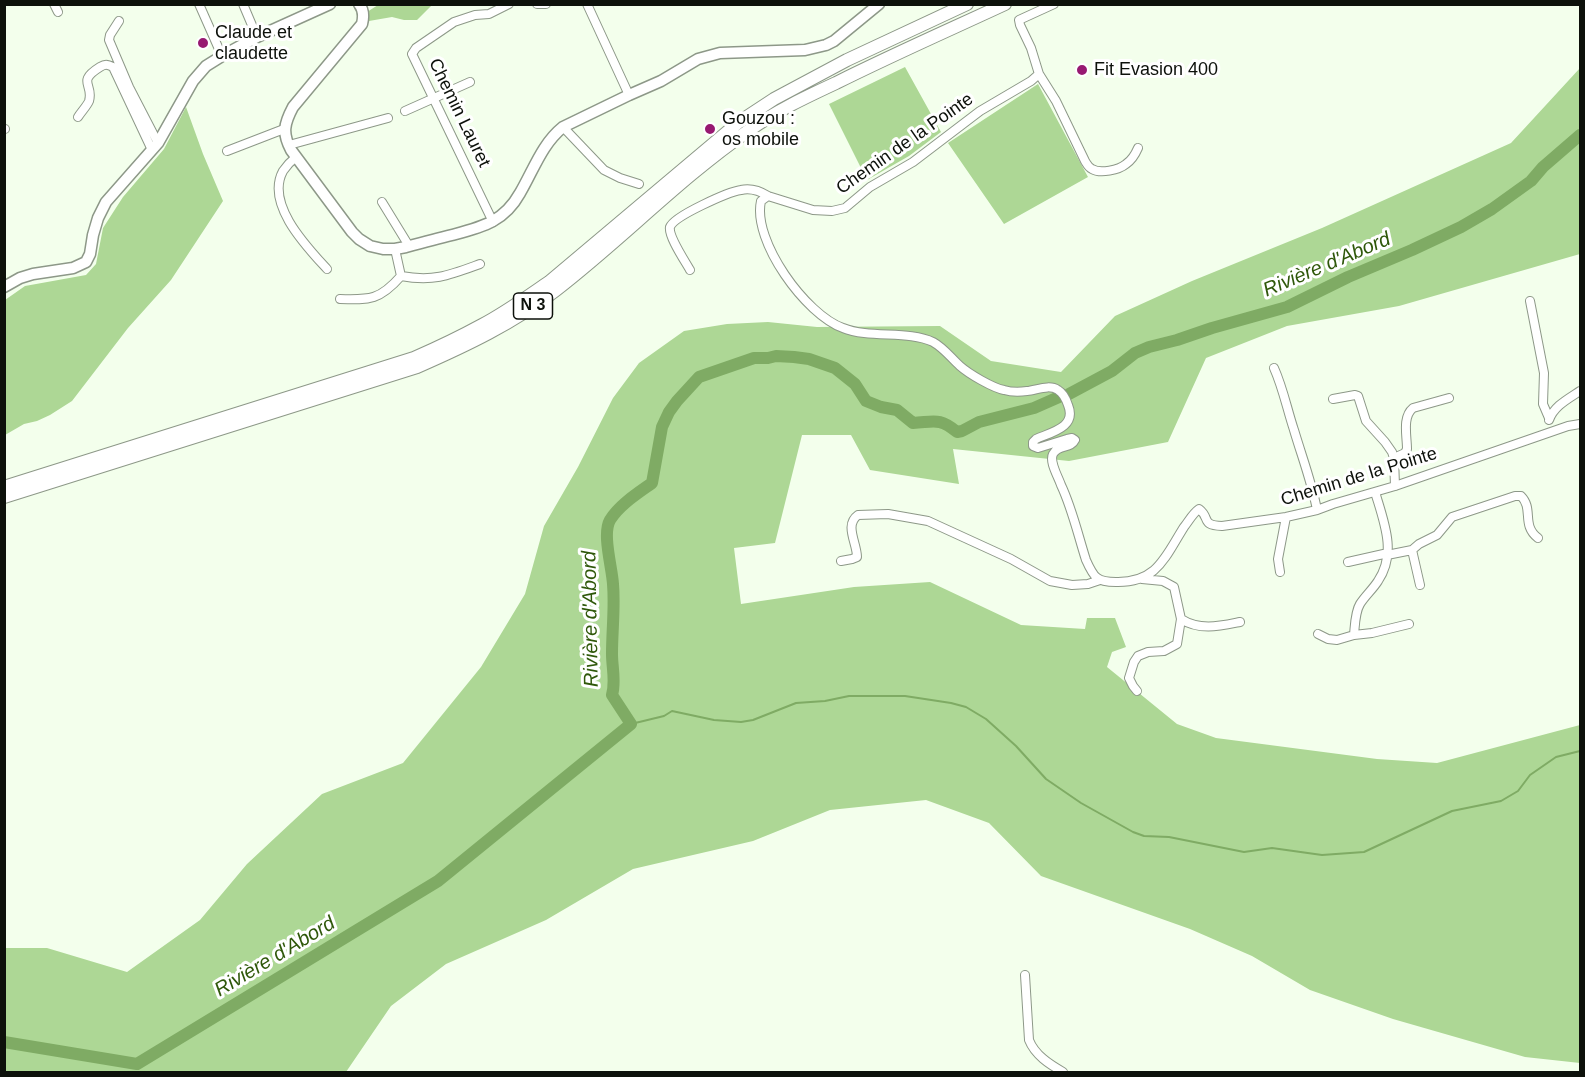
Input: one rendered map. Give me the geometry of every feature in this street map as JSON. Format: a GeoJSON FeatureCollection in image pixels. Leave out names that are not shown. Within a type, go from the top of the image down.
{"type":"FeatureCollection","features":[{"type":"Feature","properties":{"kind":"highway"},"geometry":{"type":"LineString","coordinates":[[847,60],[952,4]]}},
{"type":"Feature","properties":{"kind":"highway","name":"N 3"},"geometry":{"type":"LineString","coordinates":[[4,487],[414,358],[483,325],[549,282],[739,122],[774,99],[847,60],[968,4]]}},
{"type":"Feature","properties":{"kind":"highway","name":"N 3"},"geometry":{"type":"LineString","coordinates":[[4,497],[417,367],[460,348],[520,315],[555,291],[748,130],[783,108],[1005,4]]}},
{"type":"Feature","properties":{"kind":"main road"},"geometry":{"type":"LineString","coordinates":[[4,287],[33,274],[73,268],[86,262],[98,218],[106,202],[155,146],[206,66],[257,37],[330,4]]}},
{"type":"Feature","properties":{"kind":"main road"},"geometry":{"type":"LineString","coordinates":[[364,6],[362,24],[293,107],[284,129],[286,140],[296,157],[352,232],[370,246],[395,249],[480,228],[493,222],[513,204],[546,145],[563,127],[629,94],[662,81],[698,59],[720,53],[805,50],[826,45],[879,4]]}},
{"type":"Feature","properties":{"kind":"street"},"geometry":{"type":"LineString","coordinates":[[199,4],[222,56]]}},
{"type":"Feature","properties":{"kind":"street"},"geometry":{"type":"LineString","coordinates":[[243,4],[257,37]]}},
{"type":"Feature","properties":{"kind":"street","name":"Chemin Lauret"},"geometry":{"type":"LineString","coordinates":[[493,222],[413,56],[414,50],[454,22],[472,15],[489,14],[509,4]]}},
{"type":"Feature","properties":{"kind":"street"},"geometry":{"type":"LineString","coordinates":[[537,4],[546,4]]}},
{"type":"Feature","properties":{"kind":"street"},"geometry":{"type":"LineString","coordinates":[[587,4],[629,94]]}},
{"type":"Feature","properties":{"kind":"street"},"geometry":{"type":"LineString","coordinates":[[1054,4],[1019,20],[1039,74],[1056,102],[1085,161],[1095,171],[1122,167],[1134,156],[1138,148]]}},
{"type":"Feature","properties":{"kind":"street"},"geometry":{"type":"LineString","coordinates":[[119,21],[109,40],[155,146]]}},
{"type":"Feature","properties":{"kind":"street"},"geometry":{"type":"LineString","coordinates":[[78,117],[90,98],[88,77],[104,64],[110,65],[155,146]]}},
{"type":"Feature","properties":{"kind":"street","name":"Chemin de la Pointe"},"geometry":{"type":"LineString","coordinates":[[690,270],[670,235],[670,227],[676,219],[720,197],[751,189],[813,210],[832,211],[845,208],[870,187],[913,162],[980,111],[1039,74]]}},
{"type":"Feature","properties":{"kind":"street"},"geometry":{"type":"LineString","coordinates":[[405,111],[470,81]]}},
{"type":"Feature","properties":{"kind":"street"},"geometry":{"type":"LineString","coordinates":[[289,145],[388,118]]}},
{"type":"Feature","properties":{"kind":"street"},"geometry":{"type":"LineString","coordinates":[[563,127],[604,170],[639,184]]}},
{"type":"Feature","properties":{"kind":"street"},"geometry":{"type":"LineString","coordinates":[[227,151],[284,129]]}},
{"type":"Feature","properties":{"kind":"street"},"geometry":{"type":"LineString","coordinates":[[296,157],[282,173],[279,195],[282,207],[305,244],[327,269]]}},
{"type":"Feature","properties":{"kind":"street"},"geometry":{"type":"LineString","coordinates":[[768,196],[761,201],[760,215],[772,253],[803,298],[829,321],[843,329],[932,342],[969,373],[1006,391],[1025,392],[1050,387],[1064,395],[1069,405],[1070,419],[1066,424],[1036,439],[1033,446],[1038,448],[1067,439],[1075,440],[1071,445],[1054,452],[1053,463],[1090,570],[1100,580]]}},
{"type":"Feature","properties":{"kind":"street"},"geometry":{"type":"LineString","coordinates":[[382,202],[409,246]]}},
{"type":"Feature","properties":{"kind":"street"},"geometry":{"type":"LineString","coordinates":[[395,249],[401,276]]}},
{"type":"Feature","properties":{"kind":"street"},"geometry":{"type":"LineString","coordinates":[[401,276],[440,278],[480,264]]}},
{"type":"Feature","properties":{"kind":"street"},"geometry":{"type":"LineString","coordinates":[[340,300],[378,296],[401,276]]}},
{"type":"Feature","properties":{"kind":"street"},"geometry":{"type":"LineString","coordinates":[[1530,301],[1544,373],[1543,404],[1549,418],[1549,433]]}},
{"type":"Feature","properties":{"kind":"street"},"geometry":{"type":"LineString","coordinates":[[1274,368],[1280,380],[1317,510]]}},
{"type":"Feature","properties":{"kind":"street"},"geometry":{"type":"LineString","coordinates":[[1549,418],[1558,406],[1581,391]]}},
{"type":"Feature","properties":{"kind":"street"},"geometry":{"type":"LineString","coordinates":[[1333,399],[1358,396],[1366,421],[1392,452],[1395,486]]}},
{"type":"Feature","properties":{"kind":"street"},"geometry":{"type":"LineString","coordinates":[[1394,458],[1405,453],[1407,449],[1407,417],[1410,411],[1413,408],[1449,398]]}},
{"type":"Feature","properties":{"kind":"street","name":"Chemin de la Pointe"},"geometry":{"type":"LineString","coordinates":[[1139,579],[1151,574],[1157,568],[1192,516],[1199,510],[1204,514],[1208,524],[1222,526],[1317,510],[1395,486],[1579,423]]}},
{"type":"Feature","properties":{"kind":"street"},"geometry":{"type":"LineString","coordinates":[[1354,635],[1355,618],[1359,605],[1379,580],[1388,554],[1387,532],[1375,492]]}},
{"type":"Feature","properties":{"kind":"street"},"geometry":{"type":"LineString","coordinates":[[1348,562],[1412,550],[1437,535],[1452,517],[1515,496],[1521,496],[1526,500],[1529,528],[1538,538]]}},
{"type":"Feature","properties":{"kind":"street"},"geometry":{"type":"LineString","coordinates":[[841,561],[857,556],[851,528],[854,517],[888,514],[928,521],[1011,559],[1050,581],[1072,585],[1088,584],[1100,580],[1163,581],[1174,587],[1181,619],[1177,644],[1164,651],[1142,653],[1134,662],[1129,678],[1137,691]]}},
{"type":"Feature","properties":{"kind":"street"},"geometry":{"type":"LineString","coordinates":[[1280,572],[1278,559],[1286,517]]}},
{"type":"Feature","properties":{"kind":"street"},"geometry":{"type":"LineString","coordinates":[[1412,550],[1420,585]]}},
{"type":"Feature","properties":{"kind":"street"},"geometry":{"type":"LineString","coordinates":[[1181,619],[1195,626],[1207,627],[1240,622]]}},
{"type":"Feature","properties":{"kind":"street"},"geometry":{"type":"LineString","coordinates":[[1318,634],[1337,640],[1409,624]]}},
{"type":"Feature","properties":{"kind":"street"},"geometry":{"type":"LineString","coordinates":[[1025,975],[1029,1040],[1032,1048],[1038,1055],[1063,1072]]}},
{"type":"Feature","properties":{"kind":"green space"},"geometry":{"type":"Polygon","coordinates":[[[378,5],[432,5],[417,20],[392,17],[369,21],[367,12],[378,5]]]}},
{"type":"Feature","properties":{"kind":"green space"},"geometry":{"type":"Polygon","coordinates":[[[905,67],[941,132],[909,156],[867,180],[829,104],[905,67]]]}},
{"type":"Feature","properties":{"kind":"green space"},"geometry":{"type":"Polygon","coordinates":[[[1580,68],[1580,254],[1399,306],[1287,326],[1206,358],[1168,442],[1069,461],[953,449],[959,484],[870,470],[851,435],[802,435],[775,543],[734,548],[741,604],[854,587],[930,582],[1021,625],[1085,629],[1087,618],[1115,618],[1126,647],[1112,652],[1107,667],[1177,724],[1216,738],[1377,759],[1437,763],[1580,725],[1580,1063],[1525,1057],[1393,1019],[1310,990],[1252,956],[1190,929],[1041,876],[989,823],[926,800],[830,810],[753,841],[633,869],[546,920],[446,964],[391,1006],[346,1072],[5,1072],[5,948],[47,948],[127,972],[200,920],[247,864],[322,794],[403,763],[481,667],[525,594],[544,526],[578,467],[613,398],[639,363],[684,331],[727,324],[768,322],[817,327],[940,326],[991,361],[1061,372],[1115,316],[1192,281],[1322,228],[1511,143],[1580,68]]]}},
{"type":"Feature","properties":{"kind":"green space"},"geometry":{"type":"Polygon","coordinates":[[[1038,84],[1088,177],[1004,224],[948,143],[1038,84]]]}},
{"type":"Feature","properties":{"kind":"green space"},"geometry":{"type":"Polygon","coordinates":[[[186,107],[223,201],[171,280],[128,328],[72,401],[50,415],[24,424],[5,435],[5,300],[25,286],[86,275],[96,264],[103,228],[123,197],[164,149],[186,107]]]}},
{"type":"Feature","properties":{"kind":"waterway","name":"Rivière d'Abord"},"geometry":{"type":"LineString","coordinates":[[1069,394],[1112,371],[1135,353],[1149,347],[1287,307],[1461,227],[1492,209],[1531,181],[1543,167],[1580,135]]}},
{"type":"Feature","properties":{"kind":"waterway","name":"Rivière d'Abord"},"geometry":{"type":"LineString","coordinates":[[4,1042],[137,1064],[438,881],[631,724],[612,695],[614,685],[612,654],[614,593],[607,542],[608,526],[618,509],[652,483],[662,427],[677,401],[699,377],[754,358],[776,356],[809,359],[835,368],[855,384],[866,401],[897,410],[913,423],[941,422],[957,432],[979,422],[1034,408],[1059,397]]}},
{"type":"Feature","properties":{"kind":"waterway"},"geometry":{"type":"LineString","coordinates":[[631,724],[664,716],[672,711],[714,720],[741,722],[753,720],[796,703],[825,701],[849,696],[905,696],[951,703],[966,707],[986,719],[1016,746],[1046,779],[1081,803],[1133,832],[1144,836],[1169,837],[1244,852],[1272,848],[1322,855],[1364,852],[1452,811],[1501,801],[1518,791],[1530,775],[1556,757],[1580,751]]}},
{"type":"Feature","properties":{"kind":"place","name":"Claude et claudette"},"geometry":{"type":"Point","coordinates":[203,43]}},
{"type":"Feature","properties":{"kind":"place","name":"Fit Evasion 400"},"geometry":{"type":"Point","coordinates":[1082,70]}},
{"type":"Feature","properties":{"kind":"place","name":"Gouzou : os mobile"},"geometry":{"type":"Point","coordinates":[710,129]}}]}
